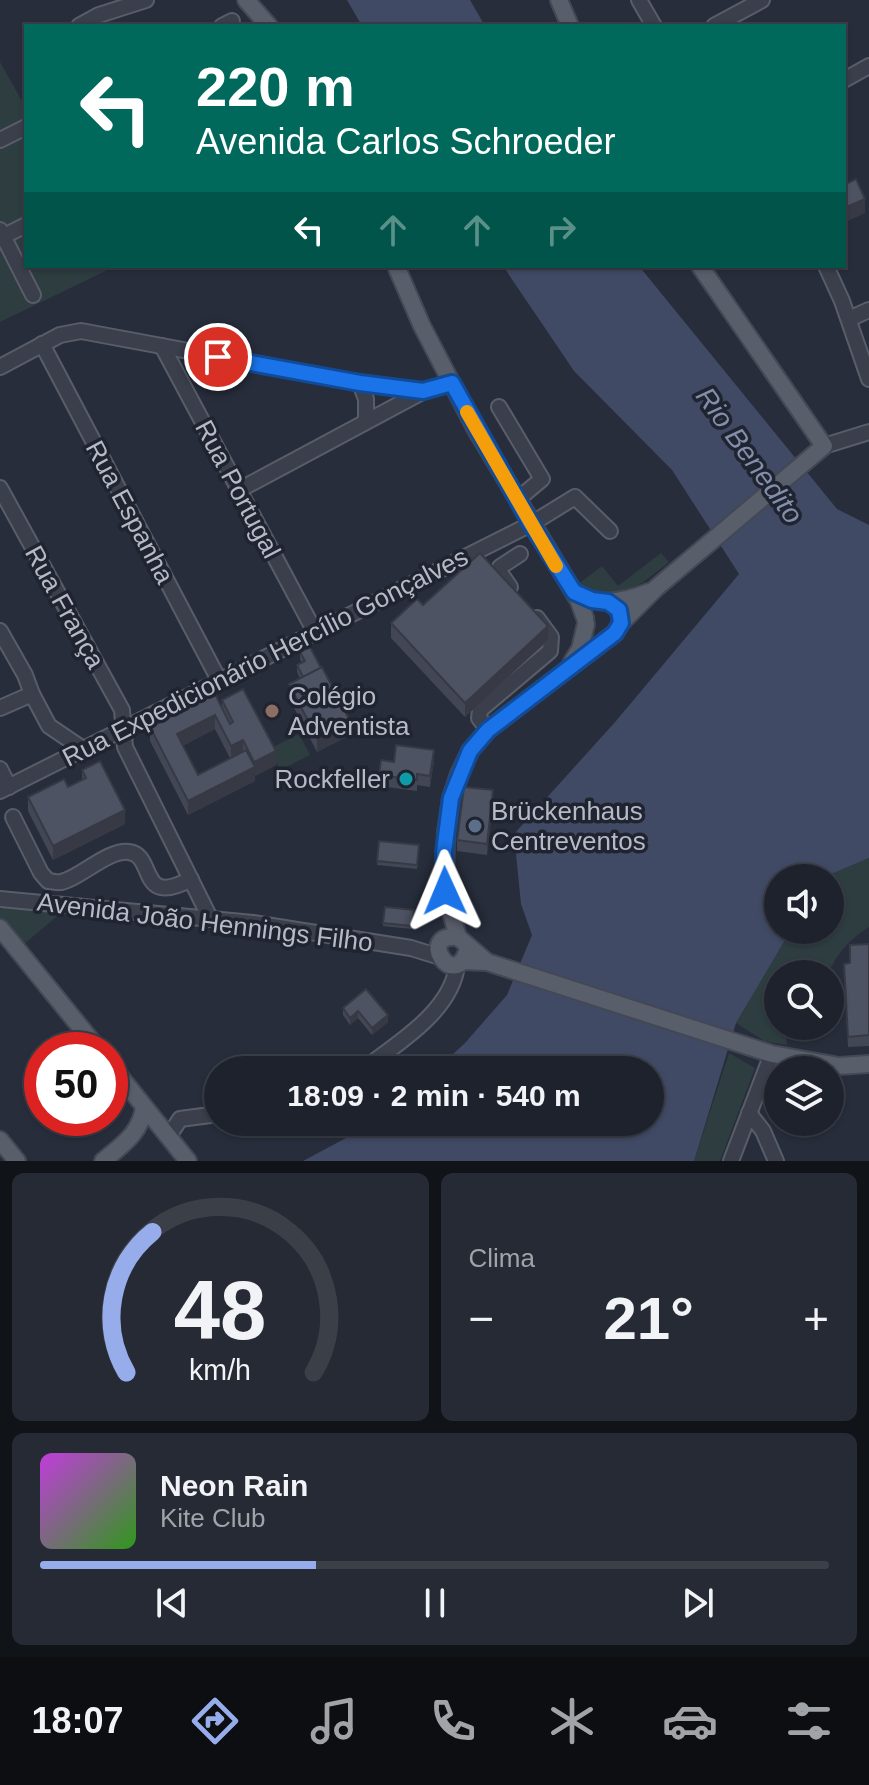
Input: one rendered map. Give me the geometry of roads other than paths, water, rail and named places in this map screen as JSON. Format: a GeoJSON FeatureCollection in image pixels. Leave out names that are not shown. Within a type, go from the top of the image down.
{"type":"FeatureCollection","features":[{"type":"Feature","properties":{"kind":"main road"},"geometry":{"type":"LineString","coordinates":[[246,0],[267,24]]}},
{"type":"Feature","properties":{"kind":"main road"},"geometry":{"type":"LineString","coordinates":[[559,0],[569,24]]}},
{"type":"Feature","properties":{"kind":"main road"},"geometry":{"type":"LineString","coordinates":[[397,268],[422,326],[452,383],[531,524],[574,592],[593,634],[604,638],[616,630],[619,610],[574,592]]}},
{"type":"Feature","properties":{"kind":"main road"},"geometry":{"type":"LineString","coordinates":[[701,268],[824,446],[656,588],[616,630],[488,730],[464,761],[451,798],[443,876],[453,950],[772,1054],[839,1066],[869,1064]]}},
{"type":"Feature","properties":{"kind":"main road"},"geometry":{"type":"LineString","coordinates":[[566,670],[580,649],[590,607],[634,598],[656,588]]}},
{"type":"Feature","properties":{"kind":"main road"},"geometry":{"type":"LineString","coordinates":[[0,928],[84,1032]]}},
{"type":"Feature","properties":{"kind":"main road"},"geometry":{"type":"LineString","coordinates":[[128,1087],[188,1161]]}},
{"type":"Feature","properties":{"kind":"main road"},"geometry":{"type":"LineString","coordinates":[[103,1161],[135,1134],[144,1107]]}},
{"type":"Feature","properties":{"kind":"main road"},"geometry":{"type":"LineString","coordinates":[[135,1134],[151,1131],[169,1136]]}},
{"type":"Feature","properties":{"kind":"main road"},"geometry":{"type":"LineString","coordinates":[[0,1140],[17,1161]]}},
{"type":"Feature","properties":{"kind":"street"},"geometry":{"type":"LineString","coordinates":[[83,24],[99,15],[146,0]]}},
{"type":"Feature","properties":{"kind":"street"},"geometry":{"type":"LineString","coordinates":[[639,0],[653,24]]}},
{"type":"Feature","properties":{"kind":"street"},"geometry":{"type":"LineString","coordinates":[[718,24],[762,0]]}},
{"type":"Feature","properties":{"kind":"street"},"geometry":{"type":"LineString","coordinates":[[846,79],[869,66]]}},
{"type":"Feature","properties":{"kind":"street"},"geometry":{"type":"LineString","coordinates":[[0,140],[24,128]]}},
{"type":"Feature","properties":{"kind":"street"},"geometry":{"type":"LineString","coordinates":[[24,226],[1,235],[33,295]]}},
{"type":"Feature","properties":{"kind":"street"},"geometry":{"type":"LineString","coordinates":[[827,268],[849,319],[869,379]]}},
{"type":"Feature","properties":{"kind":"street"},"geometry":{"type":"LineString","coordinates":[[849,319],[869,310]]}},
{"type":"Feature","properties":{"kind":"street"},"geometry":{"type":"LineString","coordinates":[[0,367],[60,335],[81,331],[360,383],[423,391]]}},
{"type":"Feature","properties":{"kind":"street","name":"Rua Espanha"},"geometry":{"type":"LineString","coordinates":[[42,344],[219,680]]}},
{"type":"Feature","properties":{"kind":"street","name":"Rua Portugal"},"geometry":{"type":"LineString","coordinates":[[162,346],[315,632]]}},
{"type":"Feature","properties":{"kind":"street"},"geometry":{"type":"LineString","coordinates":[[360,383],[366,399],[366,421]]}},
{"type":"Feature","properties":{"kind":"street"},"geometry":{"type":"LineString","coordinates":[[239,490],[423,391],[452,383]]}},
{"type":"Feature","properties":{"kind":"street"},"geometry":{"type":"LineString","coordinates":[[499,407],[542,479],[517,500]]}},
{"type":"Feature","properties":{"kind":"street"},"geometry":{"type":"LineString","coordinates":[[824,446],[869,432]]}},
{"type":"Feature","properties":{"kind":"street","name":"Rua França"},"geometry":{"type":"LineString","coordinates":[[0,488],[122,710],[125,747],[210,918]]}},
{"type":"Feature","properties":{"kind":"street","name":"Rua Expedicionário Hercílio Gonçalves"},"geometry":{"type":"LineString","coordinates":[[4,789],[531,524],[575,497],[610,531]]}},
{"type":"Feature","properties":{"kind":"street"},"geometry":{"type":"LineString","coordinates":[[488,730],[479,718],[480,710],[550,651],[552,645],[547,630],[499,571],[500,567],[520,554]]}},
{"type":"Feature","properties":{"kind":"street"},"geometry":{"type":"LineString","coordinates":[[0,631],[49,726],[83,749]]}},
{"type":"Feature","properties":{"kind":"street"},"geometry":{"type":"LineString","coordinates":[[0,708],[32,694]]}},
{"type":"Feature","properties":{"kind":"street"},"geometry":{"type":"LineString","coordinates":[[0,769],[4,789]]}},
{"type":"Feature","properties":{"kind":"street"},"geometry":{"type":"LineString","coordinates":[[13,817],[48,881],[62,882],[115,855],[128,852],[137,855],[153,883],[163,889],[176,887],[191,879]]}},
{"type":"Feature","properties":{"kind":"street","name":"Avenida João Hennings Filho"},"geometry":{"type":"LineString","coordinates":[[0,899],[210,918],[411,948],[453,950]]}},
{"type":"Feature","properties":{"kind":"street"},"geometry":{"type":"LineString","coordinates":[[379,1056],[438,1006],[453,983],[453,950]]}},
{"type":"Feature","properties":{"kind":"street"},"geometry":{"type":"LineString","coordinates":[[731,1161],[772,1054]]}},
{"type":"Feature","properties":{"kind":"street"},"geometry":{"type":"LineString","coordinates":[[749,1113],[763,1131],[776,1161]]}},
{"type":"Feature","properties":{"kind":"street"},"geometry":{"type":"LineString","coordinates":[[169,1136],[180,1119],[204,1116]]}},
{"type":"Feature","properties":{"kind":"water"},"geometry":{"type":"Polygon","coordinates":[[[347,0],[470,0],[484,24],[361,24],[347,0]]]}},
{"type":"Feature","properties":{"kind":"water","name":"Rio Benedito"},"geometry":{"type":"Polygon","coordinates":[[[504,268],[641,268],[837,509],[869,525],[869,858],[844,868],[844,864],[764,864],[764,944],[783,944],[773,960],[764,960],[764,976],[736,1023],[694,1161],[303,1161],[350,1136],[664,1136],[664,1056],[451,1056],[507,995],[532,935],[521,904],[514,834],[616,721],[739,574],[672,470],[574,371],[504,268]]]}},
{"type":"Feature","properties":{"kind":"place","name":"Colégio Adventista"},"geometry":{"type":"Point","coordinates":[272,711]}},
{"type":"Feature","properties":{"kind":"place","name":"Rockfeller"},"geometry":{"type":"Point","coordinates":[406,779]}},
{"type":"Feature","properties":{"kind":"place","name":"Brückenhaus Centreventos"},"geometry":{"type":"Point","coordinates":[475,826]}}]}
